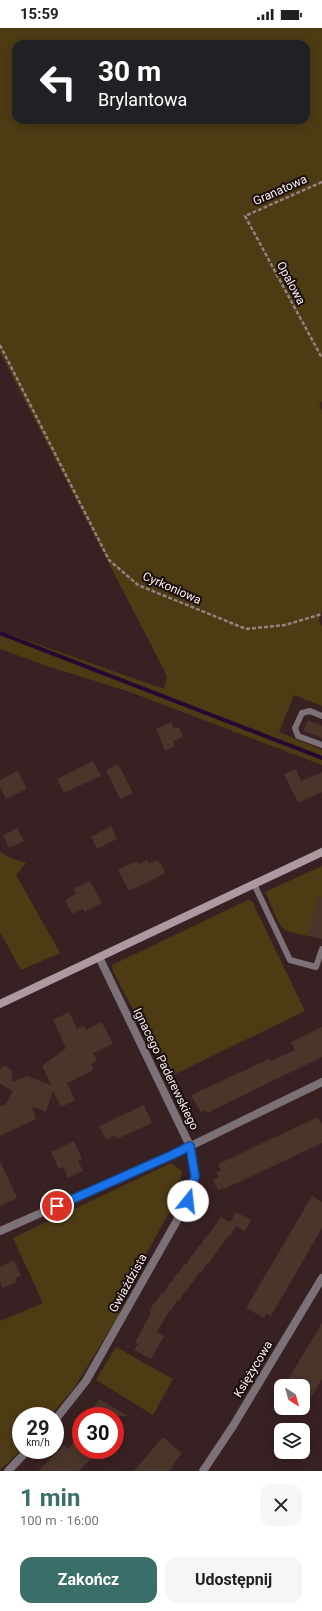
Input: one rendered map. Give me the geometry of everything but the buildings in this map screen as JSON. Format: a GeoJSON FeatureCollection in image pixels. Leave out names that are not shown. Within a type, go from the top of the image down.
{"type":"FeatureCollection","features":[{"type":"Feature","properties":{"kind":"street"},"geometry":{"type":"LineString","coordinates":[[0,1004],[322,852]]}},
{"type":"Feature","properties":{"kind":"street","name":"Ignacego Paderewskiego"},"geometry":{"type":"LineString","coordinates":[[99,957],[190,1146],[322,1082]]}},
{"type":"Feature","properties":{"kind":"street"},"geometry":{"type":"LineString","coordinates":[[0,1231],[190,1146]]}},
{"type":"Feature","properties":{"kind":"street","name":"Gwiaździsta"},"geometry":{"type":"LineString","coordinates":[[64,1409],[86,1381],[188,1201],[195,1176],[190,1146]]}},
{"type":"Feature","properties":{"kind":"street","name":"Księżycowa"},"geometry":{"type":"LineString","coordinates":[[203,1471],[322,1278]]}},
{"type":"Feature","properties":{"kind":"street"},"geometry":{"type":"LineString","coordinates":[[8,1471],[19,1459]]}},
{"type":"Feature","properties":{"kind":"lane"},"geometry":{"type":"LineString","coordinates":[[322,716],[310,711],[302,713],[295,728],[298,736],[322,745]]}},
{"type":"Feature","properties":{"kind":"lane"},"geometry":{"type":"LineString","coordinates":[[254,884],[290,960],[316,967],[322,949]]}},
{"type":"Feature","properties":{"kind":"path","name":"Granatowa"},"geometry":{"type":"LineString","coordinates":[[245,216],[322,182]]}},
{"type":"Feature","properties":{"kind":"path","name":"Opalowa"},"geometry":{"type":"LineString","coordinates":[[245,216],[322,358]]}},
{"type":"Feature","properties":{"kind":"path","name":"Cyrkoniowa"},"geometry":{"type":"LineString","coordinates":[[0,345],[109,560],[138,584],[246,629],[285,625],[322,614]]}},
{"type":"Feature","properties":{"kind":"shaded area"},"geometry":{"type":"Polygon","coordinates":[[[0,28],[322,28],[322,401],[319,404],[322,410],[322,610],[319,621],[322,627],[322,706],[294,695],[279,732],[322,750],[322,765],[130,692],[47,666],[0,649],[0,631],[164,689],[167,676],[0,352],[0,28]]]}},
{"type":"Feature","properties":{"kind":"shaded area"},"geometry":{"type":"Polygon","coordinates":[[[0,852],[11,858],[26,863],[16,875],[60,953],[21,970],[0,932],[0,852]]]}},
{"type":"Feature","properties":{"kind":"shaded area"},"geometry":{"type":"Polygon","coordinates":[[[322,866],[322,910],[308,936],[284,929],[276,917],[265,892],[322,866]]]}},
{"type":"Feature","properties":{"kind":"shaded area"},"geometry":{"type":"Polygon","coordinates":[[[248,900],[252,901],[305,1011],[169,1077],[113,971],[112,965],[248,900]]]}},
{"type":"Feature","properties":{"kind":"shaded area"},"geometry":{"type":"Polygon","coordinates":[[[171,1163],[182,1171],[176,1200],[129,1285],[117,1318],[75,1387],[58,1407],[12,1407],[12,1459],[0,1470],[0,1321],[43,1303],[13,1238],[171,1163]]]}},
{"type":"Feature","properties":{"kind":"shaded area"},"geometry":{"type":"Polygon","coordinates":[[[116,1347],[173,1379],[153,1415],[96,1380],[116,1347]]]}},
{"type":"Feature","properties":{"kind":"waterway"},"geometry":{"type":"LineString","coordinates":[[0,633],[322,758]]}},
{"type":"Feature","properties":{"kind":"route"},"geometry":{"type":"LineString","coordinates":[[57,1206],[190,1146],[195,1176],[188,1201]]}}]}
